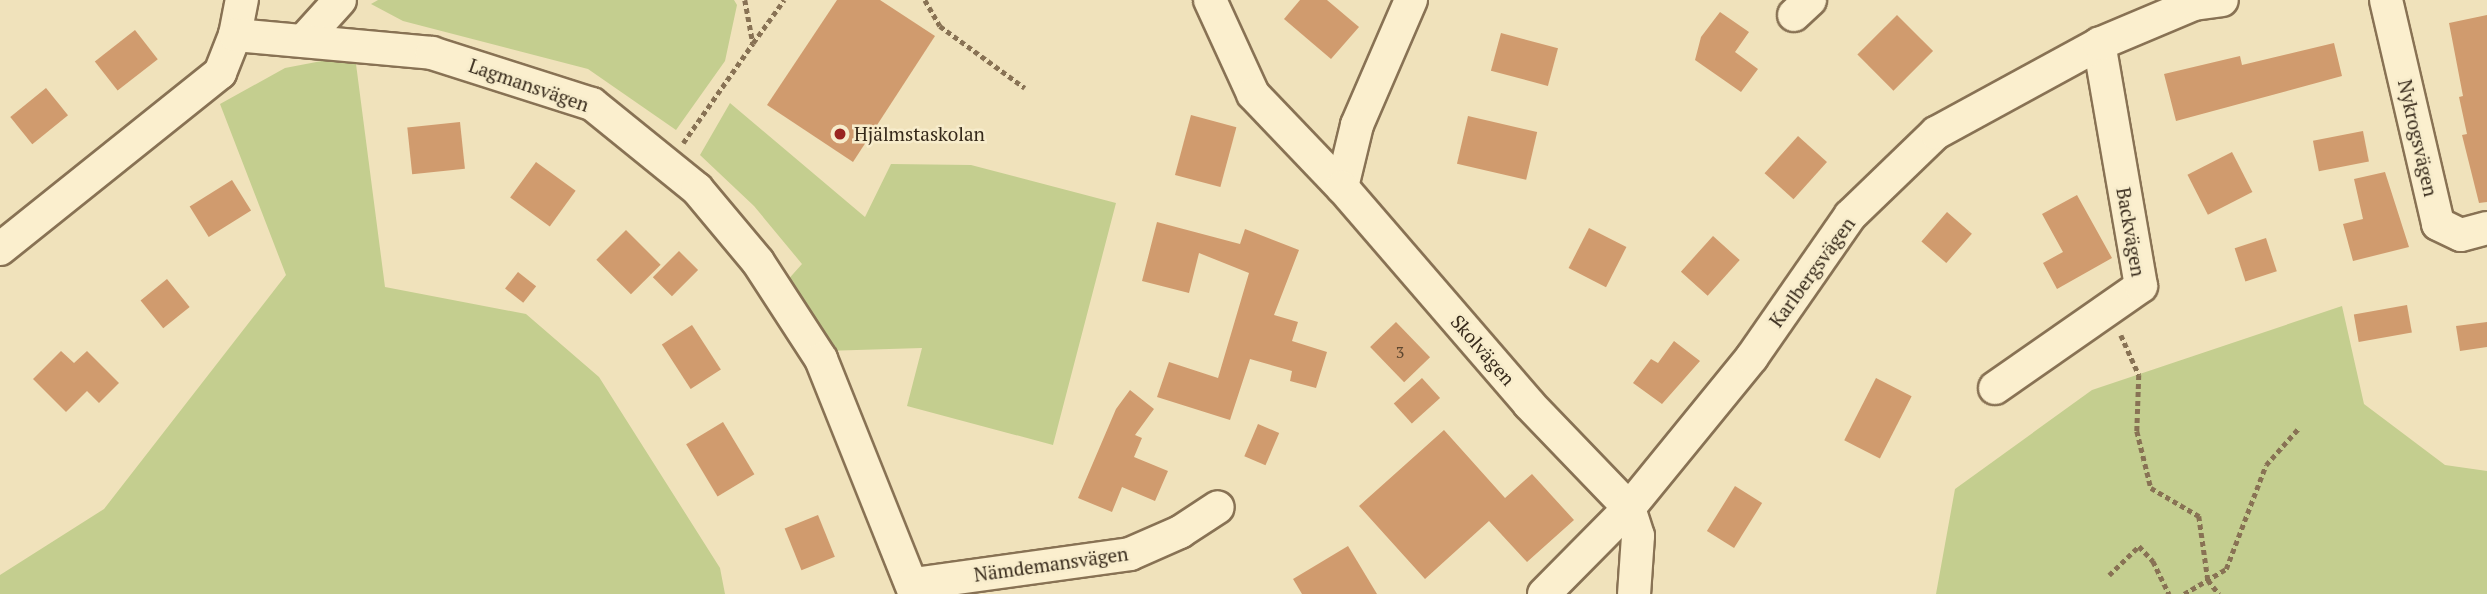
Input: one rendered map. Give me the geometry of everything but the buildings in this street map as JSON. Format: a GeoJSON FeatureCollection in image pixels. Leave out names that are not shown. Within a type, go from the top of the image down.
{"type":"FeatureCollection","features":[{"type":"Feature","properties":{"kind":"street"},"geometry":{"type":"LineString","coordinates":[[0,249],[220,73],[235,35],[242,0]]}},
{"type":"Feature","properties":{"kind":"street"},"geometry":{"type":"LineString","coordinates":[[303,41],[340,0]]}},
{"type":"Feature","properties":{"kind":"street","name":"Skolvägen"},"geometry":{"type":"LineString","coordinates":[[1210,0],[1253,94],[1342,187],[1529,404],[1629,508]]}},
{"type":"Feature","properties":{"kind":"street"},"geometry":{"type":"LineString","coordinates":[[1342,187],[1357,125],[1411,0]]}},
{"type":"Feature","properties":{"kind":"street","name":"Karlbergsvägen"},"geometry":{"type":"LineString","coordinates":[[1544,594],[1629,508],[1752,357],[1850,216],[1936,133],[2099,44],[2194,4],[2222,0]]}},
{"type":"Feature","properties":{"kind":"street","name":"Nykrogsvägen"},"geometry":{"type":"LineString","coordinates":[[2386,0],[2438,224],[2461,235],[2487,228]]}},
{"type":"Feature","properties":{"kind":"street","name":"Lagmansvägen"},"geometry":{"type":"LineString","coordinates":[[235,35],[432,53],[592,104],[666,164],[697,190],[758,262],[821,359],[915,589]]}},
{"type":"Feature","properties":{"kind":"street","name":"Backvägen"},"geometry":{"type":"LineString","coordinates":[[1995,388],[2141,286],[2099,44]]}},
{"type":"Feature","properties":{"kind":"street","name":"Nämdemansvägen"},"geometry":{"type":"LineString","coordinates":[[915,589],[1130,554],[1180,533],[1219,507]]}},
{"type":"Feature","properties":{"kind":"street"},"geometry":{"type":"LineString","coordinates":[[1629,508],[1638,536],[1634,594]]}},
{"type":"Feature","properties":{"kind":"path"},"geometry":{"type":"LineString","coordinates":[[745,0],[753,43]]}},
{"type":"Feature","properties":{"kind":"path"},"geometry":{"type":"LineString","coordinates":[[666,164],[784,0]]}},
{"type":"Feature","properties":{"kind":"path"},"geometry":{"type":"LineString","coordinates":[[925,0],[940,26],[1025,88]]}},
{"type":"Feature","properties":{"kind":"path"},"geometry":{"type":"LineString","coordinates":[[2109,308],[2139,374],[2137,431],[2151,488],[2199,516],[2208,580],[2219,594]]}},
{"type":"Feature","properties":{"kind":"path"},"geometry":{"type":"LineString","coordinates":[[2183,594],[2227,569],[2266,465],[2298,429]]}},
{"type":"Feature","properties":{"kind":"path"},"geometry":{"type":"LineString","coordinates":[[2109,575],[2140,546],[2153,561],[2169,594]]}},
{"type":"Feature","properties":{"kind":"green space"},"geometry":{"type":"Polygon","coordinates":[[[378,0],[734,0],[737,5],[725,61],[676,130],[588,69],[403,21],[371,4],[378,0]]]}},
{"type":"Feature","properties":{"kind":"green space"},"geometry":{"type":"Polygon","coordinates":[[[332,59],[356,64],[385,287],[526,314],[599,377],[720,568],[725,594],[0,594],[0,575],[104,509],[286,275],[220,104],[285,68],[332,59]]]}},
{"type":"Feature","properties":{"kind":"green space"},"geometry":{"type":"Polygon","coordinates":[[[730,103],[865,217],[891,164],[971,165],[1116,203],[1053,445],[907,406],[922,348],[824,351],[785,283],[802,264],[754,206],[700,155],[730,103]]]}},
{"type":"Feature","properties":{"kind":"green space"},"geometry":{"type":"Polygon","coordinates":[[[2342,306],[2364,404],[2445,465],[2487,471],[2487,594],[1936,594],[1955,489],[2092,390],[2342,306]]]}},
{"type":"Feature","properties":{"kind":"place","name":"Hjälmstaskolan"},"geometry":{"type":"Point","coordinates":[840,134]}}]}
